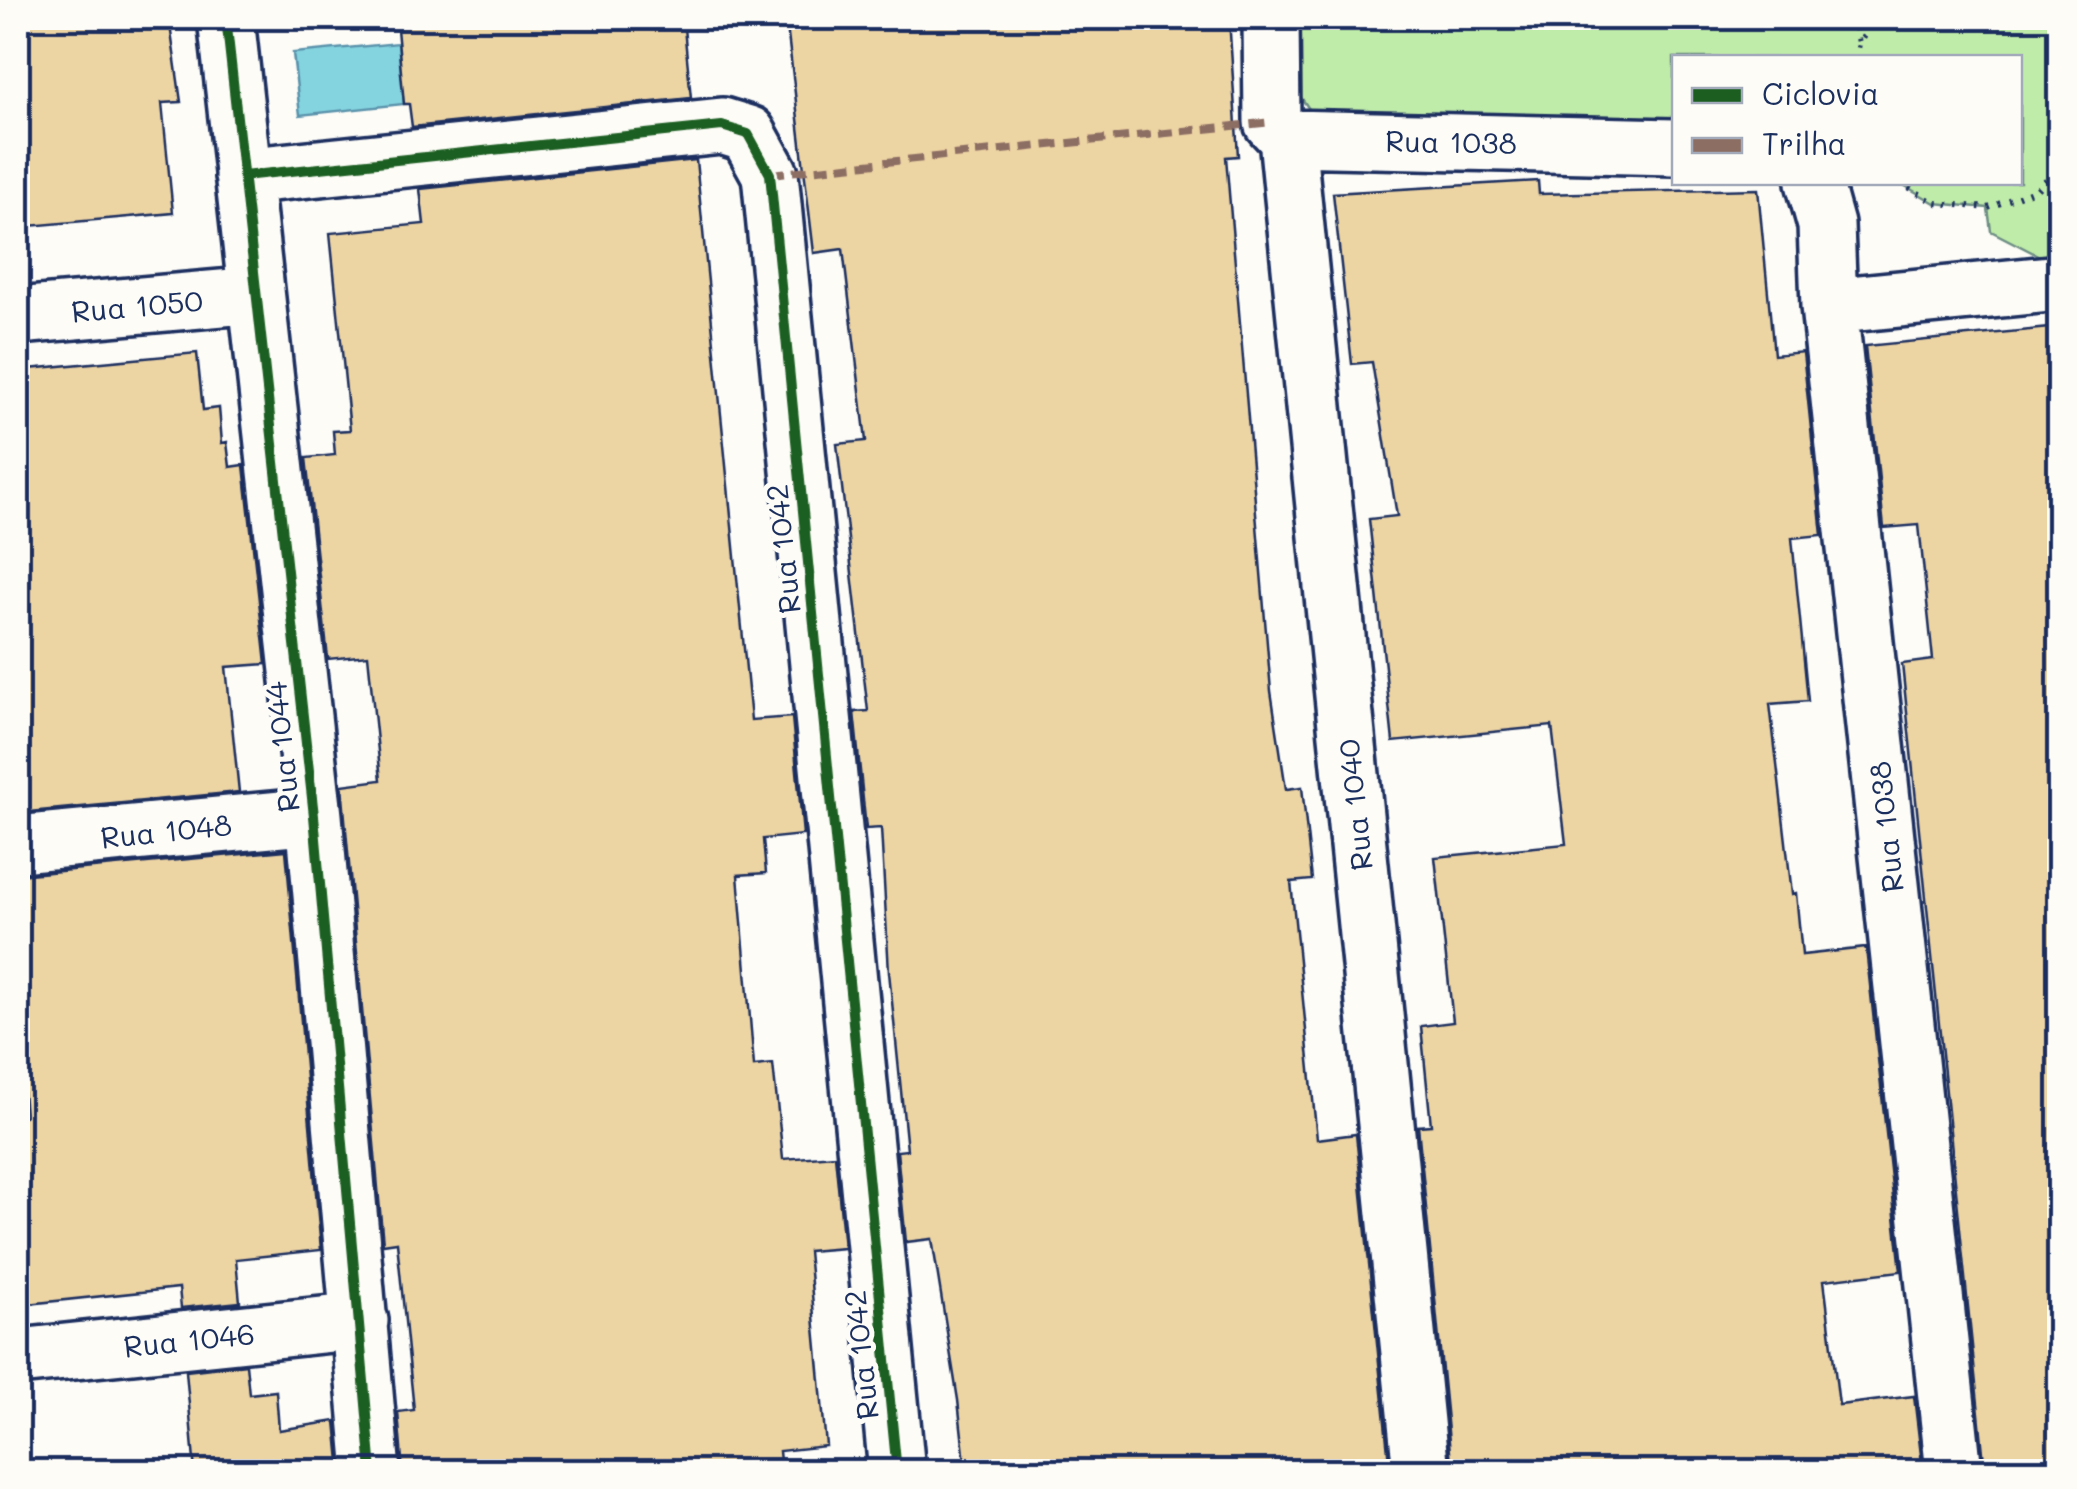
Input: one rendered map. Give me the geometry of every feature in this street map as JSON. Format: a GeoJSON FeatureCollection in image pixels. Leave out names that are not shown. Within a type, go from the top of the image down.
{"type":"FeatureCollection","features":[{"type":"Feature","properties":{"kind":"street","name":"Rua 1044"},"geometry":{"type":"LineString","coordinates":[[226,18],[314,816],[372,1472]]}},
{"type":"Feature","properties":{"kind":"street","name":"Rua 1040"},"geometry":{"type":"LineString","coordinates":[[1271,18],[1272,122],[1287,138],[1420,1472]]}},
{"type":"Feature","properties":{"kind":"street","name":"Rua 1042"},"geometry":{"type":"LineString","coordinates":[[242,176],[722,126],[748,134],[770,174],[896,1472]]}},
{"type":"Feature","properties":{"kind":"street","name":"Rua 1038"},"geometry":{"type":"LineString","coordinates":[[1287,138],[1672,146]]}},
{"type":"Feature","properties":{"kind":"street","name":"Rua 1038"},"geometry":{"type":"LineString","coordinates":[[1815,185],[1826,225],[1829,306],[1954,1472]]}},
{"type":"Feature","properties":{"kind":"street"},"geometry":{"type":"LineString","coordinates":[[1829,306],[2060,282]]}},
{"type":"Feature","properties":{"kind":"street","name":"Rua 1050"},"geometry":{"type":"LineString","coordinates":[[18,316],[256,295]]}},
{"type":"Feature","properties":{"kind":"street","name":"Rua 1048"},"geometry":{"type":"LineString","coordinates":[[18,844],[314,816]]}},
{"type":"Feature","properties":{"kind":"street","name":"Rua 1046"},"geometry":{"type":"LineString","coordinates":[[18,1356],[360,1320]]}},
{"type":"Feature","properties":{"kind":"path"},"geometry":{"type":"LineString","coordinates":[[1854,18],[1859,44]]}},
{"type":"Feature","properties":{"kind":"path"},"geometry":{"type":"LineString","coordinates":[[1857,55],[1874,18]]}},
{"type":"Feature","properties":{"kind":"path"},"geometry":{"type":"LineString","coordinates":[[1905,185],[1935,202],[1988,208],[2037,189],[2060,165]]}},
{"type":"Feature","properties":{"kind":"green space"},"geometry":{"type":"Polygon","coordinates":[[[1298,18],[2059,18],[2059,266],[1991,231],[1988,208],[1935,203],[1904,185],[2022,185],[2022,55],[1672,55],[1672,122],[1316,119],[1298,93],[1298,18]]]}},
{"type":"Feature","properties":{"kind":"water"},"geometry":{"type":"Polygon","coordinates":[[[398,43],[404,104],[300,115],[293,53],[398,43]]]}},
{"type":"Feature","properties":{"kind":"building"},"geometry":{"type":"Polygon","coordinates":[[[18,18],[169,18],[181,102],[162,103],[173,213],[18,227],[18,18]]]}},
{"type":"Feature","properties":{"kind":"building"},"geometry":{"type":"Polygon","coordinates":[[[396,18],[683,18],[691,98],[412,127],[409,104],[404,104],[396,18]]]}},
{"type":"Feature","properties":{"kind":"building"},"geometry":{"type":"Polygon","coordinates":[[[786,18],[1229,18],[1238,156],[1226,157],[1271,691],[1286,789],[1302,787],[1312,880],[1291,882],[1317,1139],[1356,1134],[1390,1472],[966,1472],[932,1239],[906,1242],[897,1151],[907,1150],[889,972],[881,828],[866,829],[854,712],[868,711],[837,444],[866,441],[843,249],[814,253],[786,18]]]}},
{"type":"Feature","properties":{"kind":"building"},"geometry":{"type":"Polygon","coordinates":[[[696,160],[751,720],[792,717],[803,835],[763,839],[766,873],[738,875],[754,1066],[773,1064],[783,1159],[835,1155],[844,1248],[808,1251],[826,1446],[779,1451],[781,1472],[403,1472],[398,1412],[414,1410],[397,1242],[383,1244],[342,785],[381,780],[368,655],[328,659],[306,458],[335,455],[333,431],[350,430],[330,233],[424,224],[420,189],[696,160]]]}},
{"type":"Feature","properties":{"kind":"building"},"geometry":{"type":"Polygon","coordinates":[[[1538,181],[1539,194],[1758,189],[1774,355],[1803,352],[1822,535],[1792,538],[1808,701],[1770,704],[1792,894],[1796,893],[1802,955],[1866,948],[1901,1271],[1824,1280],[1839,1405],[1914,1396],[1923,1472],[1452,1472],[1418,1126],[1431,1125],[1421,1026],[1453,1022],[1435,857],[1566,844],[1552,726],[1393,742],[1369,519],[1397,516],[1372,362],[1352,364],[1333,193],[1538,181]]]}},
{"type":"Feature","properties":{"kind":"building"},"geometry":{"type":"Polygon","coordinates":[[[2060,327],[2060,1472],[1985,1472],[1902,664],[1933,660],[1919,525],[1884,528],[1865,346],[2060,327]]]}},
{"type":"Feature","properties":{"kind":"building"},"geometry":{"type":"Polygon","coordinates":[[[197,353],[203,410],[219,408],[222,443],[227,442],[230,467],[244,465],[266,664],[226,667],[239,792],[18,813],[18,370],[197,353]]]}},
{"type":"Feature","properties":{"kind":"building"},"geometry":{"type":"Polygon","coordinates":[[[286,850],[321,1250],[236,1259],[240,1302],[181,1308],[179,1288],[18,1305],[18,1117],[25,1116],[18,1029],[18,875],[286,850]]]}},
{"type":"Feature","properties":{"kind":"building"},"geometry":{"type":"Polygon","coordinates":[[[246,1364],[249,1394],[276,1391],[279,1430],[336,1421],[341,1472],[195,1472],[186,1371],[246,1364]]]}},
{"type":"Feature","properties":{"kind":"marked path"},"geometry":{"type":"LineString","coordinates":[[770,174],[1272,122]]}},
{"type":"Feature","properties":{"kind":"cycle path"},"geometry":{"type":"LineString","coordinates":[[226,18],[314,816],[372,1472]]}},
{"type":"Feature","properties":{"kind":"cycle path"},"geometry":{"type":"LineString","coordinates":[[243,176],[722,126],[748,134],[770,174],[897,1472]]}}]}
